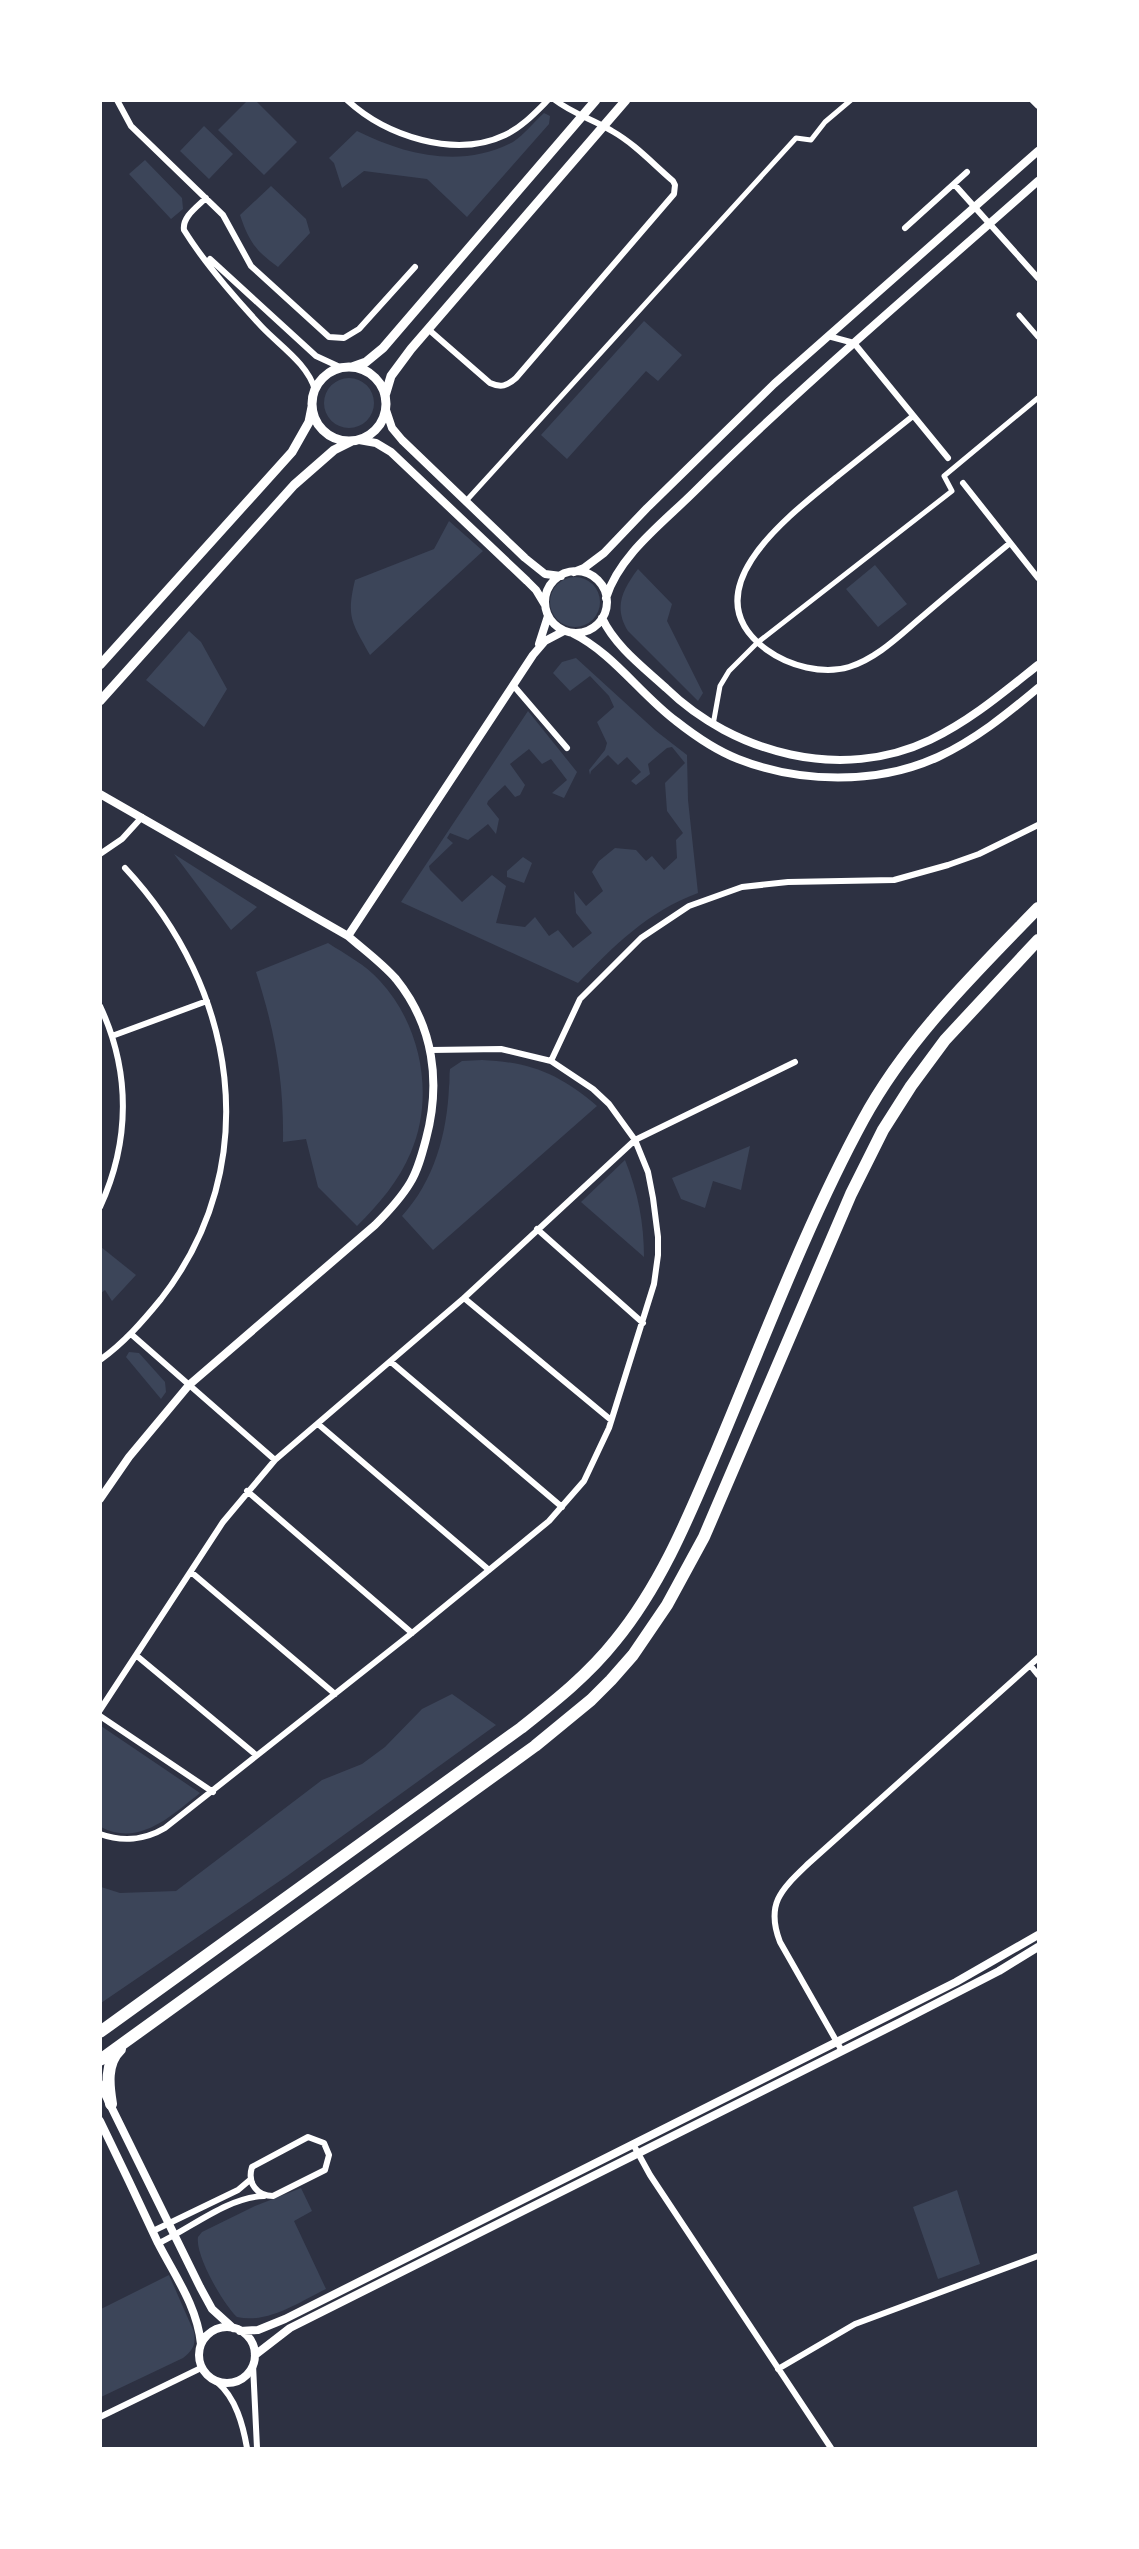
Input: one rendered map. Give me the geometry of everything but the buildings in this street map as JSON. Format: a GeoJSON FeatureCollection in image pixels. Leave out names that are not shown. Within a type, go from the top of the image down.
{"type":"FeatureCollection","features":[{"type":"Feature","properties":{"kind":"highway"},"geometry":{"type":"LineString","coordinates":[[100,2032],[521,1728],[575,1684],[616,1641],[648,1594],[684,1527],[831,1185],[863,1120],[892,1073],[928,1025],[1038,908]]}},
{"type":"Feature","properties":{"kind":"highway"},"geometry":{"type":"LineString","coordinates":[[100,2060],[134,2038],[535,1746],[591,1700],[633,1655],[667,1605],[704,1537],[843,1213],[883,1130],[911,1086],[945,1040],[1038,940]]}},
{"type":"Feature","properties":{"kind":"highway"},"geometry":{"type":"LineString","coordinates":[[111,2104],[107,2080],[111,2065],[115,2054],[134,2038]]}},
{"type":"Feature","properties":{"kind":"main road"},"geometry":{"type":"LineString","coordinates":[[100,665],[292,452],[309,422],[315,390],[326,375],[366,362],[383,348],[596,100]]}},
{"type":"Feature","properties":{"kind":"main road"},"geometry":{"type":"LineString","coordinates":[[100,701],[294,485],[334,450],[356,441],[377,428],[386,410],[385,396],[391,376],[428,329],[626,100]]}},
{"type":"Feature","properties":{"kind":"main road"},"geometry":{"type":"LineString","coordinates":[[347,368],[361,369],[374,376],[385,396]]}},
{"type":"Feature","properties":{"kind":"main road"},"geometry":{"type":"LineString","coordinates":[[312,407],[316,422],[326,434],[340,441],[356,441]]}},
{"type":"Feature","properties":{"kind":"street"},"geometry":{"type":"LineString","coordinates":[[117,100],[131,126],[206,198],[230,225],[251,266],[329,337],[344,338],[359,329],[415,267]]}},
{"type":"Feature","properties":{"kind":"street"},"geometry":{"type":"LineString","coordinates":[[347,100],[369,117],[392,129],[435,143],[458,146],[491,141],[506,135],[523,124],[548,100]]}},
{"type":"Feature","properties":{"kind":"street"},"geometry":{"type":"LineString","coordinates":[[428,329],[490,383],[505,386],[516,378],[674,194],[673,181],[634,147],[604,126],[582,117],[555,100]]}},
{"type":"Feature","properties":{"kind":"street"},"geometry":{"type":"LineString","coordinates":[[466,501],[796,138],[812,140],[825,122],[851,100]]}},
{"type":"Feature","properties":{"kind":"street"},"geometry":{"type":"LineString","coordinates":[[1032,100],[1038,106]]}},
{"type":"Feature","properties":{"kind":"street"},"geometry":{"type":"LineString","coordinates":[[386,410],[393,430],[538,570],[551,576],[574,572],[584,568],[604,553],[731,425],[828,336],[1038,152]]}},
{"type":"Feature","properties":{"kind":"street"},"geometry":{"type":"LineString","coordinates":[[905,228],[967,172]]}},
{"type":"Feature","properties":{"kind":"street"},"geometry":{"type":"LineString","coordinates":[[533,655],[545,641],[568,632],[590,630],[602,618],[606,598],[615,576],[636,550],[753,434],[1038,181]]}},
{"type":"Feature","properties":{"kind":"street"},"geometry":{"type":"LineString","coordinates":[[954,184],[1038,278]]}},
{"type":"Feature","properties":{"kind":"street"},"geometry":{"type":"LineString","coordinates":[[206,198],[183,224],[184,230],[260,325],[302,366],[315,390]]}},
{"type":"Feature","properties":{"kind":"street"},"geometry":{"type":"LineString","coordinates":[[196,247],[316,356],[347,368]]}},
{"type":"Feature","properties":{"kind":"street"},"geometry":{"type":"LineString","coordinates":[[1019,315],[1038,338]]}},
{"type":"Feature","properties":{"kind":"street"},"geometry":{"type":"LineString","coordinates":[[828,336],[854,343],[948,458]]}},
{"type":"Feature","properties":{"kind":"street"},"geometry":{"type":"LineString","coordinates":[[713,725],[720,686],[729,671],[757,643],[952,491],[944,477],[1038,398]]}},
{"type":"Feature","properties":{"kind":"street"},"geometry":{"type":"LineString","coordinates":[[913,416],[788,516],[757,551],[740,582],[738,597],[742,622],[757,643],[772,654],[808,668],[831,670],[849,667],[886,647],[1010,543]]}},
{"type":"Feature","properties":{"kind":"street"},"geometry":{"type":"LineString","coordinates":[[348,936],[533,655],[543,636],[548,616],[545,605],[527,580],[391,452],[376,442],[356,441]]}},
{"type":"Feature","properties":{"kind":"street"},"geometry":{"type":"LineString","coordinates":[[963,483],[1038,578]]}},
{"type":"Feature","properties":{"kind":"street"},"geometry":{"type":"LineString","coordinates":[[574,572],[589,574],[604,590],[606,598]]}},
{"type":"Feature","properties":{"kind":"street"},"geometry":{"type":"LineString","coordinates":[[545,605],[549,588],[561,576]]}},
{"type":"Feature","properties":{"kind":"street"},"geometry":{"type":"LineString","coordinates":[[548,616],[568,632],[590,643],[659,708],[703,741],[735,758],[788,773],[831,777],[862,776],[898,770],[926,761],[974,737],[1038,688]]}},
{"type":"Feature","properties":{"kind":"street"},"geometry":{"type":"LineString","coordinates":[[602,618],[616,640],[672,694],[713,725],[743,741],[791,755],[831,758],[876,755],[911,747],[945,732],[991,702],[1038,665]]}},
{"type":"Feature","properties":{"kind":"street"},"geometry":{"type":"LineString","coordinates":[[513,686],[567,748]]}},
{"type":"Feature","properties":{"kind":"street"},"geometry":{"type":"LineString","coordinates":[[100,794],[348,936],[395,979],[418,1015],[431,1050],[435,1078],[432,1116],[421,1160],[411,1182],[375,1225],[189,1385],[129,1457],[100,1499]]}},
{"type":"Feature","properties":{"kind":"street"},"geometry":{"type":"LineString","coordinates":[[100,854],[122,839],[142,818]]}},
{"type":"Feature","properties":{"kind":"street"},"geometry":{"type":"LineString","coordinates":[[551,1061],[580,999],[641,938],[689,906],[742,887],[788,882],[894,880],[979,854],[1038,825]]}},
{"type":"Feature","properties":{"kind":"street"},"geometry":{"type":"LineString","coordinates":[[100,1360],[131,1334],[171,1286],[185,1262],[214,1196],[225,1134],[225,1073],[220,1043],[207,1001],[190,959],[172,927],[125,868]]}},
{"type":"Feature","properties":{"kind":"street"},"geometry":{"type":"LineString","coordinates":[[112,1036],[207,1001]]}},
{"type":"Feature","properties":{"kind":"street"},"geometry":{"type":"LineString","coordinates":[[100,1006],[112,1036],[124,1084],[124,1117],[119,1154],[111,1184],[100,1207]]}},
{"type":"Feature","properties":{"kind":"street"},"geometry":{"type":"LineString","coordinates":[[100,1834],[126,1840],[158,1832],[213,1792],[256,1755],[412,1633],[562,1507],[584,1481],[597,1456],[611,1420],[654,1284],[658,1237],[648,1172],[635,1140],[601,1096],[587,1083],[551,1061],[501,1049],[431,1050]]}},
{"type":"Feature","properties":{"kind":"street"},"geometry":{"type":"LineString","coordinates":[[100,1710],[247,1491],[275,1460],[464,1298],[635,1140],[795,1062]]}},
{"type":"Feature","properties":{"kind":"street"},"geometry":{"type":"LineString","coordinates":[[537,1229],[643,1323]]}},
{"type":"Feature","properties":{"kind":"street"},"geometry":{"type":"LineString","coordinates":[[464,1298],[611,1420]]}},
{"type":"Feature","properties":{"kind":"street"},"geometry":{"type":"LineString","coordinates":[[131,1334],[275,1460]]}},
{"type":"Feature","properties":{"kind":"street"},"geometry":{"type":"LineString","coordinates":[[391,1362],[562,1507]]}},
{"type":"Feature","properties":{"kind":"street"},"geometry":{"type":"LineString","coordinates":[[318,1424],[489,1570]]}},
{"type":"Feature","properties":{"kind":"street"},"geometry":{"type":"LineString","coordinates":[[247,1491],[412,1633]]}},
{"type":"Feature","properties":{"kind":"street"},"geometry":{"type":"LineString","coordinates":[[191,1572],[335,1694]]}},
{"type":"Feature","properties":{"kind":"street"},"geometry":{"type":"LineString","coordinates":[[137,1656],[256,1755]]}},
{"type":"Feature","properties":{"kind":"street"},"geometry":{"type":"LineString","coordinates":[[842,2051],[780,1942],[774,1919],[778,1896],[809,1863],[1038,1658]]}},
{"type":"Feature","properties":{"kind":"street"},"geometry":{"type":"LineString","coordinates":[[1030,1665],[1038,1675]]}},
{"type":"Feature","properties":{"kind":"street"},"geometry":{"type":"LineString","coordinates":[[100,1716],[213,1792]]}},
{"type":"Feature","properties":{"kind":"street"},"geometry":{"type":"LineString","coordinates":[[248,2448],[228,2391],[201,2368],[198,2354],[201,2344],[210,2333],[220,2328],[258,2330],[285,2319],[838,2042],[984,1967],[1038,1935]]}},
{"type":"Feature","properties":{"kind":"street"},"geometry":{"type":"LineString","coordinates":[[255,2355],[290,2328],[842,2051],[999,1971],[1038,1947]]}},
{"type":"Feature","properties":{"kind":"street"},"geometry":{"type":"LineString","coordinates":[[100,2084],[212,2309],[250,2339],[255,2355],[253,2364],[257,2448]]}},
{"type":"Feature","properties":{"kind":"street"},"geometry":{"type":"LineString","coordinates":[[100,2121],[194,2311],[199,2325],[201,2344]]}},
{"type":"Feature","properties":{"kind":"street"},"geometry":{"type":"LineString","coordinates":[[159,2243],[234,2202],[250,2196],[264,2196],[273,2196],[325,2170],[329,2155],[324,2143],[308,2137],[252,2167],[250,2179],[252,2186],[264,2196]]}},
{"type":"Feature","properties":{"kind":"street"},"geometry":{"type":"LineString","coordinates":[[633,2144],[637,2154],[831,2448]]}},
{"type":"Feature","properties":{"kind":"street"},"geometry":{"type":"LineString","coordinates":[[153,2231],[238,2190],[250,2179]]}},
{"type":"Feature","properties":{"kind":"street"},"geometry":{"type":"LineString","coordinates":[[778,2369],[865,2319],[1038,2256]]}},
{"type":"Feature","properties":{"kind":"street"},"geometry":{"type":"LineString","coordinates":[[218,2382],[228,2383],[239,2380],[247,2374],[253,2364]]}},
{"type":"Feature","properties":{"kind":"street"},"geometry":{"type":"LineString","coordinates":[[100,2417],[201,2368]]}},
{"type":"Feature","properties":{"kind":"shaded area"},"geometry":{"type":"Polygon","coordinates":[[[247,101],[256,101],[297,142],[264,175],[218,130],[247,101]]]}},
{"type":"Feature","properties":{"kind":"shaded area"},"geometry":{"type":"Polygon","coordinates":[[[544,113],[550,116],[549,124],[467,217],[427,179],[364,171],[342,188],[334,163],[329,158],[357,131],[394,147],[414,152],[454,157],[474,155],[513,142],[544,113]]]}},
{"type":"Feature","properties":{"kind":"shaded area"},"geometry":{"type":"Polygon","coordinates":[[[204,126],[233,154],[209,179],[180,151],[204,126]]]}},
{"type":"Feature","properties":{"kind":"shaded area"},"geometry":{"type":"Polygon","coordinates":[[[145,160],[182,198],[183,209],[171,219],[129,174],[145,160]]]}},
{"type":"Feature","properties":{"kind":"shaded area"},"geometry":{"type":"Polygon","coordinates":[[[271,186],[306,219],[310,233],[278,267],[254,245],[240,215],[271,186]]]}},
{"type":"Feature","properties":{"kind":"shaded area"},"geometry":{"type":"Polygon","coordinates":[[[644,321],[682,355],[658,381],[646,371],[567,459],[541,435],[644,321]]]}},
{"type":"Feature","properties":{"kind":"shaded area"},"geometry":{"type":"Polygon","coordinates":[[[344,378],[354,378],[367,385],[374,398],[374,408],[367,421],[354,428],[344,428],[335,424],[328,417],[324,408],[324,398],[328,389],[335,382],[344,378]]]}},
{"type":"Feature","properties":{"kind":"shaded area"},"geometry":{"type":"Polygon","coordinates":[[[449,521],[483,551],[370,655],[352,619],[351,603],[355,580],[434,549],[449,521]]]}},
{"type":"Feature","properties":{"kind":"shaded area"},"geometry":{"type":"Polygon","coordinates":[[[875,565],[907,604],[878,627],[846,589],[875,565]]]}},
{"type":"Feature","properties":{"kind":"shaded area"},"geometry":{"type":"Polygon","coordinates":[[[638,569],[672,604],[667,621],[703,693],[698,701],[628,631],[621,614],[622,599],[624,591],[638,569]]]}},
{"type":"Feature","properties":{"kind":"shaded area"},"geometry":{"type":"Polygon","coordinates":[[[570,577],[580,577],[593,584],[600,597],[600,607],[593,620],[580,627],[570,627],[561,623],[554,616],[550,607],[550,597],[554,588],[561,581],[570,577]]]}},
{"type":"Feature","properties":{"kind":"shaded area"},"geometry":{"type":"Polygon","coordinates":[[[189,631],[201,642],[227,689],[204,727],[146,680],[189,631]]]}},
{"type":"Feature","properties":{"kind":"shaded area"},"geometry":{"type":"Polygon","coordinates":[[[576,658],[656,731],[687,755],[688,800],[698,893],[647,920],[619,943],[578,983],[401,902],[528,711],[577,772],[564,798],[552,793],[567,780],[551,759],[542,764],[529,749],[510,764],[525,785],[520,795],[515,797],[505,785],[488,801],[487,804],[499,819],[496,834],[488,824],[468,840],[450,833],[447,838],[453,843],[429,866],[430,870],[462,902],[492,875],[506,886],[496,923],[525,927],[535,917],[549,936],[558,930],[573,948],[592,933],[576,913],[574,891],[586,906],[603,891],[592,872],[599,861],[615,848],[636,850],[646,861],[652,856],[664,870],[677,858],[676,840],[683,833],[667,811],[665,783],[685,763],[672,747],[667,748],[648,764],[650,774],[636,785],[631,781],[641,772],[627,757],[618,765],[608,755],[591,771],[590,775],[589,770],[605,750],[607,743],[597,722],[614,707],[609,696],[590,676],[570,691],[553,673],[562,662],[576,658]]]}},
{"type":"Feature","properties":{"kind":"shaded area"},"geometry":{"type":"Polygon","coordinates":[[[174,854],[257,907],[231,930],[174,854]]]}},
{"type":"Feature","properties":{"kind":"shaded area"},"geometry":{"type":"Polygon","coordinates":[[[523,857],[532,863],[524,883],[507,877],[507,871],[523,857]]]}},
{"type":"Feature","properties":{"kind":"shaded area"},"geometry":{"type":"Polygon","coordinates":[[[328,943],[368,970],[394,999],[406,1018],[414,1040],[423,1085],[418,1130],[406,1163],[388,1192],[357,1226],[318,1187],[306,1139],[283,1142],[282,1098],[277,1056],[256,972],[328,943]]]}},
{"type":"Feature","properties":{"kind":"shaded area"},"geometry":{"type":"Polygon","coordinates":[[[482,1060],[516,1064],[544,1072],[571,1086],[597,1106],[433,1250],[402,1216],[423,1188],[437,1156],[448,1105],[450,1069],[462,1061],[482,1060]]]}},
{"type":"Feature","properties":{"kind":"shaded area"},"geometry":{"type":"Polygon","coordinates":[[[750,1146],[741,1190],[713,1181],[705,1208],[681,1199],[672,1178],[750,1146]]]}},
{"type":"Feature","properties":{"kind":"shaded area"},"geometry":{"type":"Polygon","coordinates":[[[625,1160],[639,1208],[644,1257],[581,1202],[625,1160]]]}},
{"type":"Feature","properties":{"kind":"shaded area"},"geometry":{"type":"Polygon","coordinates":[[[101,1247],[136,1275],[112,1301],[105,1290],[101,1293],[101,1247]]]}},
{"type":"Feature","properties":{"kind":"shaded area"},"geometry":{"type":"Polygon","coordinates":[[[129,1352],[139,1353],[165,1382],[166,1392],[161,1399],[126,1357],[129,1352]]]}},
{"type":"Feature","properties":{"kind":"shaded area"},"geometry":{"type":"Polygon","coordinates":[[[452,1694],[496,1725],[287,1876],[101,2003],[101,1887],[120,1893],[176,1891],[322,1780],[362,1764],[385,1747],[422,1709],[452,1694]]]}},
{"type":"Feature","properties":{"kind":"shaded area"},"geometry":{"type":"Polygon","coordinates":[[[100,1726],[200,1793],[166,1819],[141,1831],[115,1832],[101,1827],[100,1726]]]}},
{"type":"Feature","properties":{"kind":"shaded area"},"geometry":{"type":"Polygon","coordinates":[[[301,2188],[312,2211],[294,2221],[326,2289],[272,2315],[237,2317],[225,2302],[205,2267],[198,2245],[198,2237],[202,2232],[255,2206],[301,2188]]]}},
{"type":"Feature","properties":{"kind":"shaded area"},"geometry":{"type":"Polygon","coordinates":[[[957,2190],[980,2264],[938,2279],[913,2207],[957,2190]]]}},
{"type":"Feature","properties":{"kind":"shaded area"},"geometry":{"type":"Polygon","coordinates":[[[169,2275],[194,2332],[193,2347],[183,2358],[101,2397],[101,2309],[169,2275]]]}}]}
